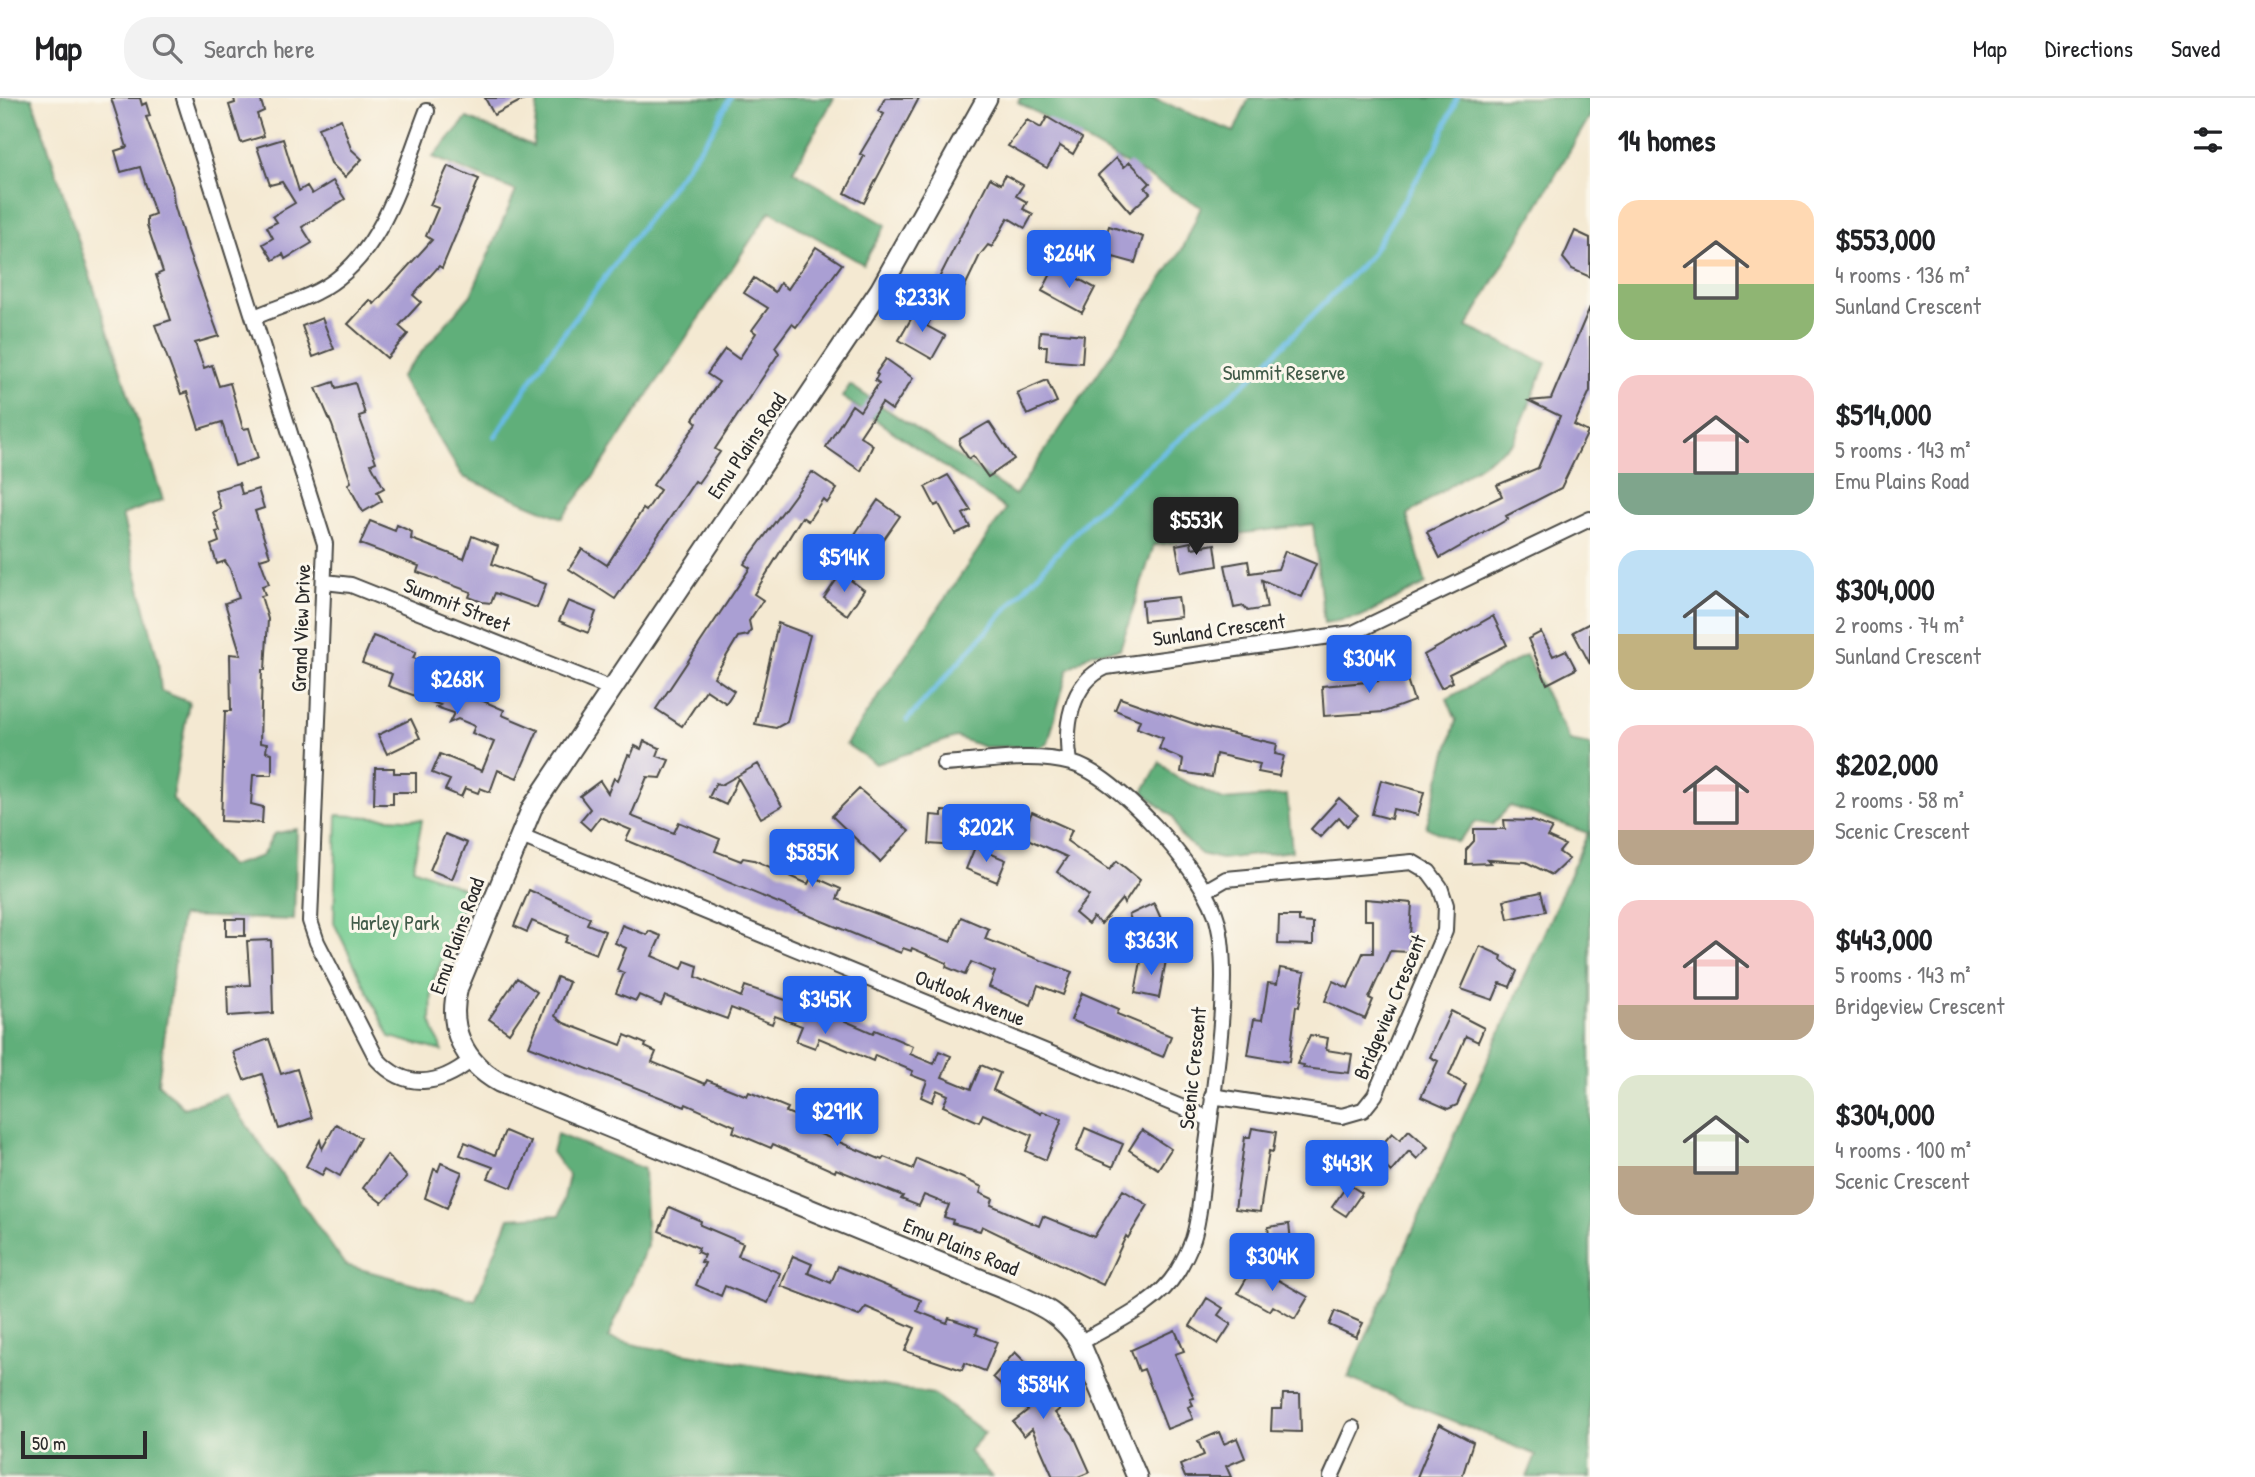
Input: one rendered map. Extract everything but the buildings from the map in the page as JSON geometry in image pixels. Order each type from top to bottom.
[{"type":"street","name":"Grand View Drive","points":[[184,98],[322,531],[324,582],[311,928],[377,1059],[388,1070],[426,1082],[446,1078],[470,1061]]},
{"type":"street","name":"Emu Plains Road","points":[[987,98],[880,290],[532,808],[456,996],[456,1031],[470,1061],[499,1082],[1034,1302],[1063,1319],[1080,1342],[1137,1477]]},
{"type":"street","points":[[255,317],[316,292],[346,270],[367,248],[385,217],[427,111]]},
{"type":"street","name":"Sunland Crescent","points":[[1070,762],[1066,744],[1072,708],[1084,684],[1106,667],[1353,633],[1590,519]]},
{"type":"street","name":"Summit Street","points":[[324,582],[351,585],[612,689]]},
{"type":"street","name":"Scenic Crescent","points":[[944,764],[1015,760],[1070,762],[1094,773],[1124,795],[1184,860],[1205,891],[1215,913],[1222,951],[1210,1119],[1197,1223],[1177,1272],[1153,1300],[1080,1342]]},
{"type":"street","name":"Outlook Avenue","points":[[519,835],[1210,1119]]},
{"type":"street","name":"Bridgeview Crescent","points":[[1205,891],[1226,879],[1412,862],[1433,876],[1446,909],[1441,942],[1375,1095],[1363,1110],[1342,1116],[1212,1096]]},
{"type":"street","points":[[1331,1477],[1353,1428]]},
{"type":"green space","points":[[0,98],[32,98],[163,500],[122,515],[158,661],[161,691],[189,702],[172,798],[230,866],[262,856],[274,834],[297,829],[294,920],[181,916],[158,1083],[184,1108],[225,1094],[345,1265],[475,1300],[509,1218],[560,1215],[569,1176],[552,1152],[557,1134],[644,1169],[647,1246],[608,1338],[640,1346],[933,1394],[985,1433],[969,1451],[992,1477],[0,1477]]},
{"type":"green space","points":[[538,98],[834,98],[793,171],[886,225],[863,264],[770,211],[597,472],[562,518],[463,477],[400,377],[471,295],[516,191],[433,157],[467,118],[533,146]]},
{"type":"green space","name":"Summit Reserve","points":[[1020,98],[1152,98],[1234,132],[1249,98],[1590,98],[1590,116],[1467,327],[1546,363],[1514,442],[1407,515],[1426,584],[1360,617],[1324,623],[1313,524],[1154,545],[1120,649],[1092,653],[1068,669],[1048,743],[1041,747],[984,747],[956,737],[876,764],[846,744],[1006,509],[842,397],[850,385],[1015,495],[1183,248],[1201,207],[1018,102]]},
{"type":"green space","points":[[1526,655],[1570,741],[1590,745],[1590,1477],[1527,1477],[1536,1455],[1348,1378],[1588,833],[1510,806],[1492,825],[1476,822],[1457,842],[1426,827],[1456,720],[1447,699]]},
{"type":"green space","points":[[1160,762],[1174,776],[1223,800],[1287,795],[1292,851],[1221,859],[1201,854],[1180,835],[1173,817],[1143,792]]},
{"type":"green space","name":"Harley Park","points":[[337,815],[422,820],[413,868],[470,891],[432,985],[431,1021],[442,1051],[390,1037],[334,923]]},
{"type":"waterway","points":[[495,437],[542,363],[713,130],[730,98]]},
{"type":"waterway","points":[[907,720],[1091,515],[1253,376],[1370,256],[1437,146],[1457,98]]}]
